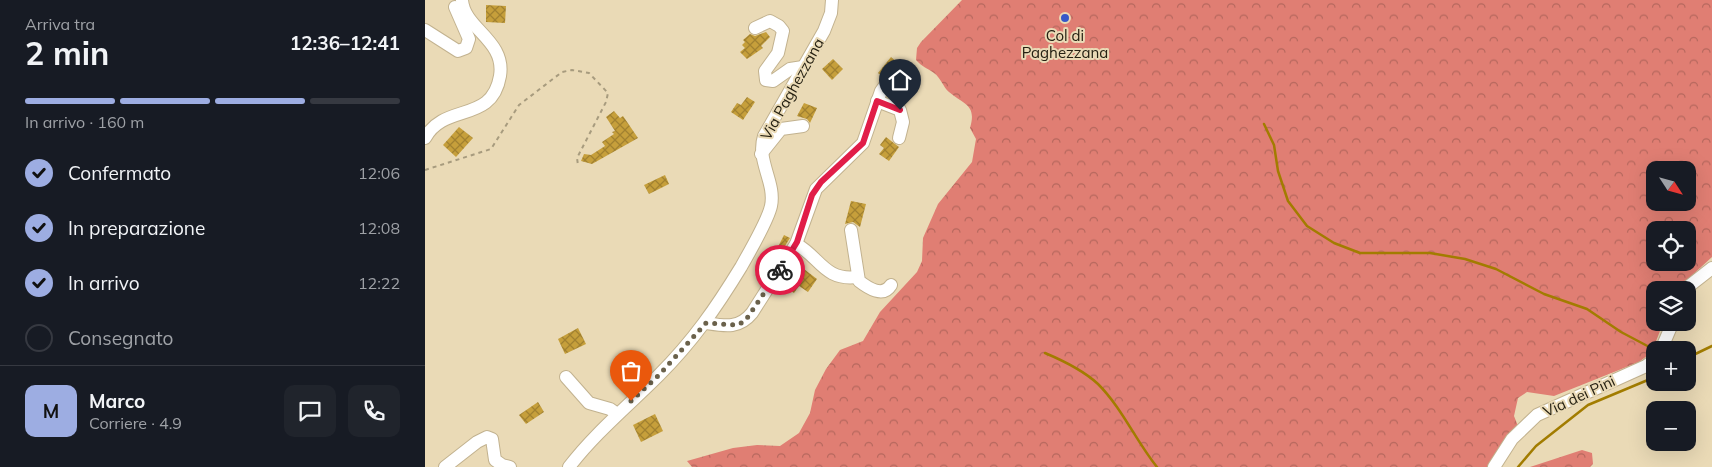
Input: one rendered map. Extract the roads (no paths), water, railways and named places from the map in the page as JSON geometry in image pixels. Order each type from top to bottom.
[{"type":"street","points":[[425,30],[458,51],[466,48],[469,39],[455,8],[455,0]]},
{"type":"street","points":[[425,138],[438,123],[450,116],[472,110],[491,100],[500,75],[496,51],[468,16],[462,0]]},
{"type":"street","name":"Via Paghezzana","points":[[569,467],[617,414],[659,375],[706,323],[751,250],[771,206],[771,197],[760,148],[764,136],[824,31],[831,13],[832,0]]},
{"type":"street","points":[[755,28],[770,21],[779,26],[783,31],[778,54],[765,71],[766,80],[773,81],[790,70],[803,67]]},
{"type":"street","points":[[706,323],[737,325],[745,321],[796,244],[812,195],[821,182],[863,143],[877,101],[891,77]]},
{"type":"street","points":[[877,101],[900,110],[903,126],[899,138]]},
{"type":"street","points":[[761,154],[781,129],[803,126]]},
{"type":"street","points":[[851,230],[857,277],[873,290],[884,291],[891,285]]},
{"type":"street","points":[[796,244],[804,248],[823,269],[847,278],[857,277]]},
{"type":"street","points":[[1695,281],[1712,268]]},
{"type":"street","name":"Via dei Pini","points":[[1494,467],[1512,439],[1537,415],[1646,366]]},
{"type":"street","points":[[566,377],[589,403],[610,409],[617,414]]},
{"type":"street","points":[[445,467],[477,442],[487,437],[493,439],[495,460],[502,465],[510,467]]},
{"type":"waterway","points":[[1264,124],[1274,145],[1278,171],[1288,201],[1307,226],[1334,243],[1360,253],[1430,253],[1465,259],[1496,269],[1544,294],[1587,309],[1621,332],[1646,345]]},
{"type":"waterway","points":[[1696,354],[1712,346]]},
{"type":"waterway","points":[[1045,353],[1086,374],[1107,393],[1157,467]]},
{"type":"waterway","points":[[1518,467],[1536,446],[1588,405],[1646,381]]},
{"type":"place","name":"Col di Paghezzana","points":[[1065,18]]}]
